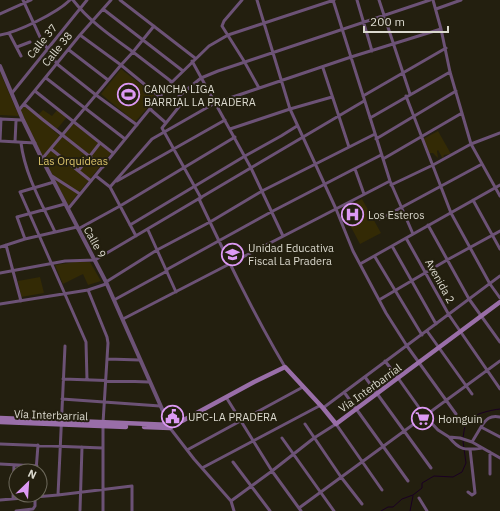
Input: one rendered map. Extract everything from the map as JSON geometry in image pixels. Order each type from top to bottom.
[{"type":"main road","name":"Vía Interbarrial","points":[[0,422],[170,426],[285,367],[322,406],[336,424],[419,363],[459,331],[500,302]]},
{"type":"main road","name":"Vía Interbarrial","points":[[0,418],[30,422]]},
{"type":"street","points":[[0,14],[24,1],[31,0]]},
{"type":"street","points":[[0,35],[9,33],[59,10],[71,0],[92,21],[172,82]]},
{"type":"street","name":"Calle 37","points":[[12,93],[87,0]]},
{"type":"street","name":"Calle 38","points":[[19,110],[80,35],[111,0]]},
{"type":"street","points":[[120,0],[195,58]]},
{"type":"street","points":[[242,0],[223,23],[223,28],[259,88]]},
{"type":"street","points":[[257,0],[290,109],[336,209],[353,251],[379,300],[407,346],[445,401],[456,414]]},
{"type":"street","points":[[68,209],[172,82],[209,46],[228,35],[333,0],[390,183],[413,234]]},
{"type":"street","points":[[357,0],[372,51]]},
{"type":"street","points":[[379,0],[410,94]]},
{"type":"street","points":[[285,367],[230,264],[195,186],[162,128],[182,102],[179,96],[201,78],[244,61],[431,0],[436,9],[446,48],[450,72],[471,144],[500,196]]},
{"type":"street","points":[[436,9],[462,0]]},
{"type":"street","points":[[24,1],[40,37],[57,64],[96,95],[137,124]]},
{"type":"street","points":[[103,9],[182,71]]},
{"type":"street","points":[[42,159],[63,136],[73,122],[154,26]]},
{"type":"street","points":[[116,182],[152,139],[215,103],[323,68],[351,57],[441,29]]},
{"type":"street","points":[[9,33],[22,56]]},
{"type":"street","points":[[80,35],[121,65],[160,97]]},
{"type":"street","points":[[17,47],[30,42]]},
{"type":"street","points":[[363,96],[446,48]]},
{"type":"street","points":[[69,50],[108,80]]},
{"type":"street","points":[[192,61],[245,156],[283,236]]},
{"type":"street","name":"Calle 9","points":[[0,66],[23,120],[42,159],[106,283],[170,426]]},
{"type":"street","points":[[323,68],[349,147]]},
{"type":"street","points":[[370,118],[450,72]]},
{"type":"street","points":[[46,78],[125,139]]},
{"type":"street","points":[[35,91],[114,153]]},
{"type":"street","points":[[376,138],[456,91]]},
{"type":"street","points":[[406,96],[451,213],[469,248],[500,298]]},
{"type":"street","points":[[230,129],[332,97]]},
{"type":"street","points":[[0,273],[65,261],[95,260],[364,101]]},
{"type":"street","points":[[24,104],[102,167]]},
{"type":"street","points":[[150,109],[166,123]]},
{"type":"street","points":[[383,159],[462,113]]},
{"type":"street","points":[[23,120],[16,121],[0,119],[0,142],[35,143]]},
{"type":"street","points":[[110,187],[116,182],[225,120]]},
{"type":"street","points":[[14,142],[16,121]]},
{"type":"street","points":[[130,225],[297,126]]},
{"type":"street","points":[[122,319],[364,194],[433,165],[471,144],[500,133]]},
{"type":"street","points":[[0,304],[88,290],[106,283],[157,250],[210,222],[262,191],[375,134]]},
{"type":"street","points":[[0,247],[25,239],[77,228],[120,206],[235,138]]},
{"type":"street","points":[[21,143],[34,189],[55,232]]},
{"type":"street","points":[[79,170],[100,143]]},
{"type":"street","points":[[51,149],[91,181]]},
{"type":"street","points":[[114,300],[271,212],[382,155]]},
{"type":"street","points":[[380,219],[482,164]]},
{"type":"street","points":[[355,169],[364,194]]},
{"type":"street","points":[[50,174],[80,194]]},
{"type":"street","points":[[96,176],[110,187],[136,236]]},
{"type":"street","points":[[54,182],[20,192],[66,293],[86,342],[88,380]]},
{"type":"street","points":[[360,264],[500,185]]},
{"type":"street","points":[[473,200],[500,249]]},
{"type":"street","points":[[25,239],[17,217],[65,204]]},
{"type":"street","points":[[428,225],[469,299],[500,342]]},
{"type":"street","points":[[148,230],[176,292]]},
{"type":"street","points":[[379,300],[500,231]]},
{"type":"street","name":"Avenida 2","points":[[406,238],[449,315],[500,389]]},
{"type":"street","points":[[6,246],[21,301]]},
{"type":"street","points":[[392,246],[436,324]]},
{"type":"street","points":[[375,256],[422,335]]},
{"type":"street","points":[[202,468],[322,406],[344,392],[500,276]]},
{"type":"street","points":[[88,290],[107,338],[108,359],[105,379],[103,425],[103,511]]},
{"type":"street","points":[[427,331],[472,394]]},
{"type":"street","points":[[58,495],[65,346]]},
{"type":"street","points":[[108,359],[140,360]]},
{"type":"street","points":[[385,361],[425,416],[438,430],[449,437],[457,446],[461,448],[483,448]]},
{"type":"street","points":[[226,397],[272,472],[300,510],[320,492],[500,361]]},
{"type":"street","points":[[365,377],[431,468]]},
{"type":"street","points":[[63,379],[105,379],[149,382]]},
{"type":"street","points":[[187,450],[303,387]]},
{"type":"street","points":[[344,392],[408,481]]},
{"type":"street","points":[[62,399],[160,406]]},
{"type":"street","points":[[472,442],[489,417],[500,417]]},
{"type":"street","points":[[305,424],[341,477],[362,504]]},
{"type":"street","points":[[231,501],[272,472],[314,438],[336,424],[382,490]]},
{"type":"street","points":[[170,426],[187,450],[231,501],[234,511]]},
{"type":"street","points":[[481,427],[500,437]]},
{"type":"street","points":[[449,437],[467,440],[500,457]]},
{"type":"street","points":[[282,438],[334,511]]},
{"type":"street","points":[[0,444],[103,448]]},
{"type":"street","points":[[37,463],[38,445]]},
{"type":"street","points":[[80,510],[82,447]]},
{"type":"street","points":[[468,449],[475,491],[473,495],[468,492]]},
{"type":"street","points":[[490,452],[490,474]]},
{"type":"street","points":[[233,462],[270,511]]},
{"type":"street","points":[[48,495],[132,486],[132,511]]},
{"type":"street","points":[[419,498],[428,511]]},
{"type":"street","points":[[16,511],[33,509],[36,506],[36,503]]},
{"type":"green space","name":"CANCHA LIGA BARRIAL LA PRADERA","points":[[121,69],[157,97],[135,122],[101,94]]},
{"type":"green space","points":[[0,72],[19,116],[0,115]]},
{"type":"green space","points":[[24,105],[61,137],[43,158],[19,111]]},
{"type":"green space","points":[[58,109],[67,117],[57,129],[61,136],[38,115],[43,110],[52,116]]},
{"type":"green space","name":"Las Orquideas","points":[[73,123],[111,153],[68,206],[44,158]]},
{"type":"green space","points":[[438,131],[451,154],[444,155],[443,159],[438,150],[438,158],[433,153],[430,153],[429,155],[423,139]]},
{"type":"green space","points":[[362,199],[381,233],[360,244],[342,210]]},
{"type":"green space","points":[[75,262],[90,262],[101,281],[88,285],[83,274],[63,284],[55,265]]},
{"type":"green space","points":[[40,277],[44,293],[21,297],[18,281]]},
{"type":"waterway","points":[[463,438],[465,425],[469,419],[482,413],[500,409]]},
{"type":"waterway","points":[[381,511],[388,507],[393,507],[402,499],[413,495],[422,488],[422,483],[434,476],[453,477],[462,472],[466,463],[463,441]]},
{"type":"waterway","points":[[410,511],[413,496]]},
{"type":"place","name":"CANCHA LIGA BARRIAL LA PRADERA","points":[[129,95]]},
{"type":"place","name":"Los Esteros","points":[[352,215]]},
{"type":"place","name":"Unidad Educativa Fiscal La Pradera","points":[[233,254]]},
{"type":"place","name":"UPC-LA PRADERA","points":[[173,417]]},
{"type":"place","name":"Homguin","points":[[423,419]]}]
